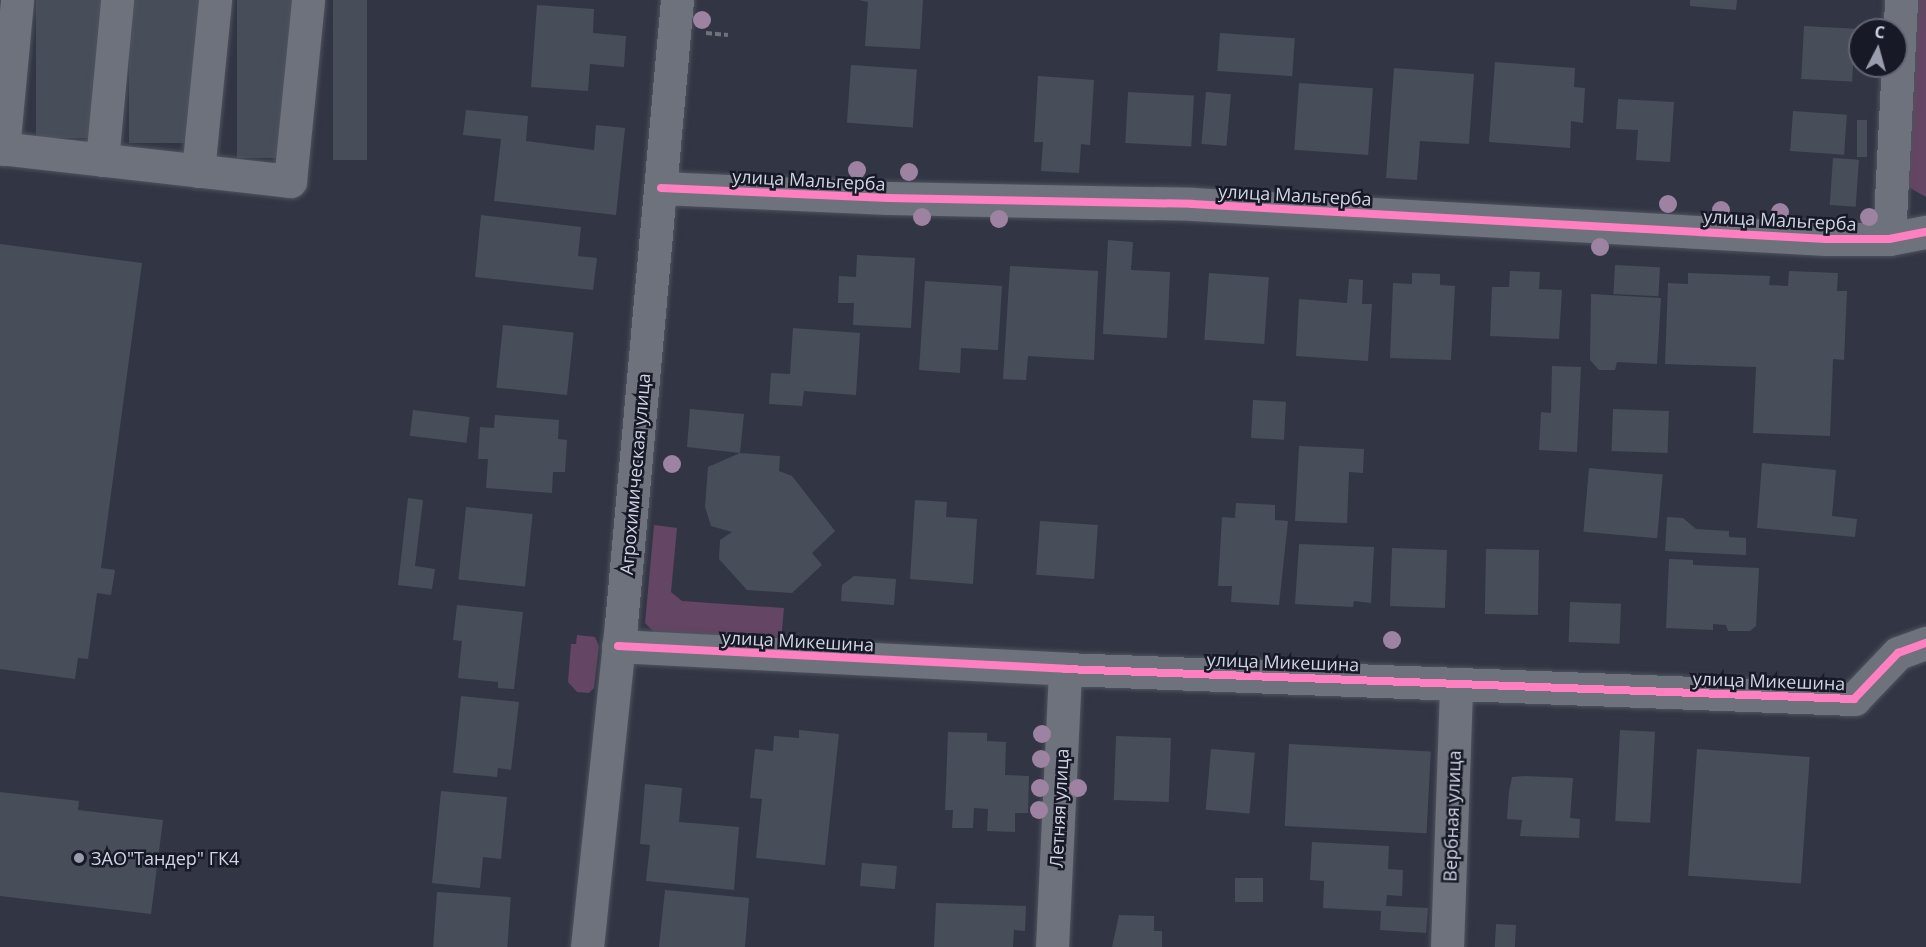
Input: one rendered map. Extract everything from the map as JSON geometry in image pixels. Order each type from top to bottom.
[{"type":"street","points":[[17,0],[1,149],[290,181],[308,0]]},
{"type":"street","points":[[102,160],[117,0]]},
{"type":"street","points":[[198,171],[215,0]]},
{"type":"street","name":"Агрохимическая улица","points":[[587,947],[618,646],[677,0]]},
{"type":"street","points":[[1889,239],[1901,0]]},
{"type":"street","name":"улица Мальгерба","points":[[661,188],[888,198],[1192,204],[1889,239],[1926,232]]},
{"type":"street","name":"улица Микешина","points":[[618,646],[1065,669],[1854,699],[1898,653],[1926,643]]},
{"type":"street","name":"Летняя улица","points":[[1052,947],[1065,669]]},
{"type":"street","name":"Вербная улица","points":[[1447,947],[1456,684]]},
{"type":"path","points":[[694,32],[728,35]]},
{"type":"shaded area","points":[[1918,0],[1926,0],[1926,197],[1903,184]]},
{"type":"shaded area","points":[[654,525],[677,528],[671,592],[682,601],[784,608],[781,640],[655,633],[645,623]]},
{"type":"shaded area","points":[[577,635],[595,637],[599,646],[594,688],[589,693],[577,692],[568,682],[571,644],[576,644]]},
{"type":"building","points":[[36,0],[103,0],[103,138],[36,138]]},
{"type":"building","points":[[129,0],[206,0],[206,143],[129,143]]},
{"type":"building","points":[[237,0],[300,0],[300,158],[237,158]]},
{"type":"building","points":[[333,0],[367,0],[367,160],[333,160]]},
{"type":"building","points":[[859,0],[923,0],[920,49],[865,46],[868,2]]},
{"type":"building","points":[[1690,0],[1737,0],[1736,10],[1690,6]]},
{"type":"building","points":[[537,5],[594,9],[593,33],[626,36],[624,67],[590,64],[588,91],[531,87]]},
{"type":"building","points":[[1804,26],[1848,28],[1848,78],[1852,78],[1852,82],[1801,79]]},
{"type":"building","points":[[1220,33],[1295,38],[1292,76],[1217,71]]},
{"type":"building","points":[[1495,62],[1575,68],[1574,87],[1585,88],[1583,123],[1571,121],[1570,148],[1489,142]]},
{"type":"building","points":[[851,65],[917,70],[913,127],[847,123]]},
{"type":"building","points":[[1394,68],[1474,74],[1469,144],[1420,141],[1417,180],[1386,178]]},
{"type":"building","points":[[1038,76],[1094,80],[1090,145],[1081,144],[1079,173],[1041,171],[1043,142],[1034,142]]},
{"type":"building","points":[[1299,83],[1373,88],[1368,155],[1294,150]]},
{"type":"building","points":[[1128,92],[1194,95],[1191,146],[1125,143]]},
{"type":"building","points":[[1206,92],[1231,94],[1226,146],[1201,144]]},
{"type":"building","points":[[1618,99],[1674,102],[1670,162],[1636,160],[1638,130],[1616,129]]},
{"type":"building","points":[[466,110],[528,116],[526,141],[594,150],[596,125],[625,128],[616,215],[494,201],[501,139],[463,135]]},
{"type":"building","points":[[1793,111],[1847,115],[1844,155],[1790,151]]},
{"type":"building","points":[[1857,120],[1867,120],[1867,157],[1857,157]]},
{"type":"building","points":[[1833,158],[1859,160],[1856,207],[1830,205]]},
{"type":"building","points":[[481,215],[581,227],[578,256],[597,258],[593,290],[475,277]]},
{"type":"building","points":[[1108,240],[1133,242],[1131,270],[1170,272],[1167,338],[1103,334]]},
{"type":"building","points":[[0,244],[142,263],[101,568],[115,570],[111,595],[97,593],[88,659],[78,658],[75,679],[0,669]]},
{"type":"building","points":[[857,255],[915,258],[911,328],[853,325],[854,303],[838,303],[839,276],[856,277]]},
{"type":"building","points":[[1615,265],[1660,267],[1658,296],[1613,294]]},
{"type":"building","points":[[1010,266],[1098,271],[1094,360],[1028,356],[1026,380],[1003,379]]},
{"type":"building","points":[[1510,271],[1540,272],[1539,289],[1562,290],[1559,339],[1490,336],[1492,287],[1509,287]]},
{"type":"building","points":[[1789,271],[1838,273],[1837,291],[1847,291],[1844,360],[1833,359],[1830,436],[1753,433],[1756,367],[1665,364],[1668,283],[1688,284],[1688,273],[1770,276],[1769,285],[1788,286]]},
{"type":"building","points":[[1209,273],[1269,277],[1264,344],[1204,340]]},
{"type":"building","points":[[1412,273],[1440,274],[1440,285],[1455,286],[1451,360],[1390,358],[1393,283],[1412,284]]},
{"type":"building","points":[[1349,279],[1363,280],[1362,304],[1372,304],[1368,361],[1296,356],[1299,299],[1347,303]]},
{"type":"building","points":[[925,281],[1002,286],[998,350],[961,348],[960,373],[919,370]]},
{"type":"building","points":[[1591,294],[1661,298],[1657,364],[1617,362],[1615,370],[1599,370],[1590,360]]},
{"type":"building","points":[[503,325],[574,332],[567,395],[496,388]]},
{"type":"building","points":[[793,328],[860,333],[856,395],[804,391],[802,406],[769,404],[771,373],[790,374]]},
{"type":"building","points":[[1552,366],[1581,367],[1577,452],[1539,450],[1541,412],[1551,413]]},
{"type":"building","points":[[1253,400],[1286,402],[1284,440],[1251,438]]},
{"type":"building","points":[[690,409],[744,414],[740,453],[687,447]]},
{"type":"building","points":[[1613,409],[1669,411],[1668,453],[1612,451]]},
{"type":"building","points":[[413,410],[470,417],[466,443],[410,436]]},
{"type":"building","points":[[495,415],[559,420],[558,439],[567,440],[565,472],[553,472],[552,493],[486,488],[488,459],[478,459],[480,427],[494,428]]},
{"type":"building","points":[[1299,446],[1364,449],[1363,473],[1349,472],[1347,523],[1295,521]]},
{"type":"building","points":[[740,453],[780,456],[779,471],[792,476],[835,531],[812,553],[822,565],[792,593],[747,590],[719,559],[720,540],[732,532],[711,526],[705,507],[708,467]]},
{"type":"building","points":[[1762,463],[1836,470],[1832,516],[1857,519],[1855,537],[1757,528]]},
{"type":"building","points":[[1589,468],[1663,474],[1657,538],[1583,532]]},
{"type":"building","points":[[408,498],[423,500],[415,566],[435,569],[432,589],[398,585]]},
{"type":"building","points":[[915,500],[947,502],[946,517],[977,519],[973,584],[910,579]]},
{"type":"building","points":[[1236,503],[1275,505],[1275,520],[1288,521],[1279,605],[1231,602],[1232,586],[1218,586],[1222,517],[1235,518]]},
{"type":"building","points":[[466,507],[533,514],[525,587],[458,580]]},
{"type":"building","points":[[1667,517],[1683,518],[1696,529],[1729,531],[1729,537],[1746,538],[1746,555],[1665,551]]},
{"type":"building","points":[[1040,521],[1098,525],[1094,579],[1036,575]]},
{"type":"building","points":[[1299,544],[1374,547],[1371,603],[1354,601],[1353,607],[1295,604]]},
{"type":"building","points":[[1392,548],[1447,550],[1445,608],[1390,606]]},
{"type":"building","points":[[1486,549],[1539,550],[1538,615],[1485,614]]},
{"type":"building","points":[[1669,559],[1693,560],[1693,565],[1759,568],[1756,626],[1750,631],[1728,631],[1726,625],[1713,624],[1713,630],[1666,628]]},
{"type":"building","points":[[854,576],[896,579],[894,605],[841,601],[842,585]]},
{"type":"building","points":[[1570,602],[1621,604],[1620,644],[1569,642]]},
{"type":"building","points":[[457,605],[523,612],[514,689],[498,688],[498,682],[458,678],[462,641],[453,640]]},
{"type":"building","points":[[461,696],[519,702],[511,770],[498,768],[497,777],[453,773]]},
{"type":"building","points":[[799,730],[839,734],[825,865],[756,858],[762,799],[750,798],[755,749],[773,751],[774,736],[799,738]]},
{"type":"building","points":[[1620,730],[1655,732],[1650,823],[1615,821]]},
{"type":"building","points":[[948,732],[987,733],[987,741],[1006,742],[1005,775],[1029,776],[1028,813],[1015,813],[1015,832],[987,831],[988,809],[974,808],[973,828],[952,828],[953,810],[945,810]]},
{"type":"building","points":[[1116,736],[1171,738],[1169,802],[1114,800]]},
{"type":"building","points":[[1289,744],[1431,751],[1427,833],[1285,826]]},
{"type":"building","points":[[1211,749],[1255,753],[1250,814],[1206,810]]},
{"type":"building","points":[[1697,749],[1810,757],[1801,884],[1688,876]]},
{"type":"building","points":[[1512,777],[1573,778],[1570,818],[1580,819],[1579,838],[1520,836],[1522,820],[1507,819],[1509,792]]},
{"type":"building","points":[[645,784],[682,788],[679,822],[739,827],[734,890],[646,881],[650,845],[640,844]]},
{"type":"building","points":[[441,791],[507,797],[501,859],[483,857],[480,888],[432,883]]},
{"type":"building","name":"ЗАО\"Тандер\" ГК4","points":[[0,792],[79,801],[78,810],[163,820],[151,914],[0,896]]},
{"type":"building","points":[[1312,842],[1389,846],[1388,869],[1403,870],[1402,896],[1387,895],[1386,906],[1428,908],[1426,933],[1380,930],[1381,911],[1323,908],[1324,881],[1310,880]]},
{"type":"building","points":[[862,863],[897,866],[895,889],[860,886]]},
{"type":"building","points":[[1235,878],[1263,878],[1263,902],[1235,902]]},
{"type":"building","points":[[665,890],[749,898],[745,947],[659,947]]},
{"type":"building","points":[[437,892],[511,897],[507,947],[433,947]]},
{"type":"building","points":[[936,903],[1026,906],[1025,931],[1014,930],[1013,947],[934,947]]},
{"type":"building","points":[[1119,915],[1154,916],[1154,931],[1162,931],[1162,947],[1112,947]]},
{"type":"building","points":[[1496,924],[1516,925],[1515,947],[1495,947]]},
{"type":"cycle path","points":[[661,188],[888,198],[1192,204],[1826,239],[1889,239],[1926,232]]},
{"type":"cycle path","points":[[618,646],[1065,669],[1854,699],[1898,653],[1926,643]]},
{"type":"place","name":"ЗАО\"Тандер\" ГК4","points":[[79,858]]}]
